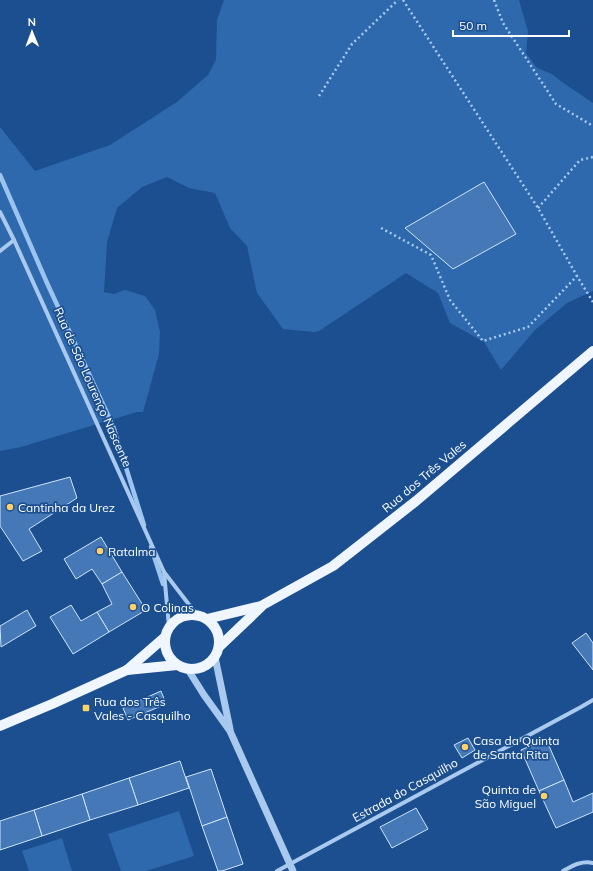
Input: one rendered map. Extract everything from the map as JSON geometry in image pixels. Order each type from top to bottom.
[{"type":"main road","name":"Rua dos Três Vales","points":[[215,657],[219,647],[261,606],[333,566],[416,502],[593,351]]},
{"type":"main road","name":"Rua dos Três Vales","points":[[127,670],[167,632],[177,620],[186,615],[202,617],[261,606]]},
{"type":"main road","points":[[202,617],[214,626],[219,636],[219,647]]},
{"type":"main road","points":[[167,632],[165,647],[170,657],[177,664]]},
{"type":"main road","points":[[187,668],[198,668],[207,664],[215,657]]},
{"type":"main road","name":"Rua dos Três Vales","points":[[0,726],[127,670],[177,664],[187,668]]},
{"type":"street","name":"Rua de São Lourenço Nascente","points":[[0,212],[164,572],[202,617]]},
{"type":"street","points":[[0,252],[14,240]]},
{"type":"street","name":"Rua de São Lourenço Nascente","points":[[164,572],[167,632]]},
{"type":"street","points":[[215,657],[230,731]]},
{"type":"street","points":[[187,668],[204,696],[230,731],[292,868]]},
{"type":"street","name":"Estrada do Casquilho","points":[[277,871],[292,868],[593,700]]},
{"type":"street","points":[[563,871],[574,865],[593,862]]},
{"type":"path","points":[[319,96],[352,44],[398,0]]},
{"type":"path","points":[[403,0],[538,208],[593,302]]},
{"type":"path","points":[[494,0],[502,23],[556,104],[593,126]]},
{"type":"path","points":[[538,208],[580,160],[593,157]]},
{"type":"path","points":[[381,228],[432,255],[450,300],[483,341],[528,327],[577,276]]},
{"type":"shaded area","points":[[224,0],[519,0],[528,31],[526,53],[537,68],[552,74],[593,103],[593,291],[567,303],[535,330],[501,370],[484,342],[450,323],[438,293],[406,273],[319,331],[314,332],[283,329],[257,293],[247,246],[230,228],[215,193],[189,188],[167,177],[142,187],[117,208],[107,242],[104,292],[114,294],[125,290],[145,296],[155,310],[160,332],[159,354],[143,412],[137,412],[21,447],[0,451],[0,127],[35,171],[110,145],[177,102],[208,75],[216,60],[217,20]]},
{"type":"shaded area","points":[[179,811],[194,856],[146,871],[121,871],[108,834]]},
{"type":"shaded area","points":[[62,838],[72,871],[29,871],[22,851]]},
{"type":"building","points":[[484,182],[516,234],[453,269],[405,228]]},
{"type":"building","points":[[70,477],[77,498],[29,529],[42,551],[23,561],[0,526],[0,496]]},
{"type":"building","points":[[101,537],[122,572],[102,584],[92,569],[76,579],[64,559]]},
{"type":"building","points":[[122,572],[146,610],[109,632],[97,612],[112,604],[102,584]]},
{"type":"building","points":[[71,605],[81,621],[97,612],[109,632],[73,654],[50,617]]},
{"type":"building","points":[[27,610],[36,626],[1,647],[0,626]]},
{"type":"building","points":[[586,633],[593,643],[593,670],[572,643]]},
{"type":"building","points":[[161,691],[166,704],[128,720],[123,708]]},
{"type":"building","name":"Casa da Quinta de Santa Rita","points":[[468,738],[475,750],[462,758],[454,745]]},
{"type":"building","points":[[546,739],[564,780],[539,791],[521,750]]},
{"type":"building","points":[[180,761],[189,788],[138,805],[129,778]]},
{"type":"building","points":[[211,769],[227,817],[202,826],[186,777]]},
{"type":"building","points":[[129,778],[138,805],[90,820],[82,794]]},
{"type":"building","points":[[564,780],[573,802],[593,793],[593,812],[556,828],[539,791]]},
{"type":"building","points":[[82,794],[90,820],[42,836],[34,810]]},
{"type":"building","points":[[416,808],[428,829],[392,848],[380,827]]},
{"type":"building","points":[[34,810],[42,836],[0,850],[0,821]]},
{"type":"building","points":[[227,817],[243,864],[218,871],[202,826]]},
{"type":"waterway","points":[[0,175],[47,283],[113,426],[144,525]]},
{"type":"waterway","points":[[151,547],[163,584]]},
{"type":"place","name":"Cantinha da Urez","points":[[10,507]]},
{"type":"place","name":"Ratalma","points":[[100,551]]},
{"type":"place","name":"O Colinas","points":[[133,607]]},
{"type":"place","name":"Rua dos Três Vales - Casquilho","points":[[86,708]]},
{"type":"place","name":"Casa da Quinta de Santa Rita","points":[[465,747]]},
{"type":"place","name":"Quinta de São Miguel","points":[[544,796]]}]
